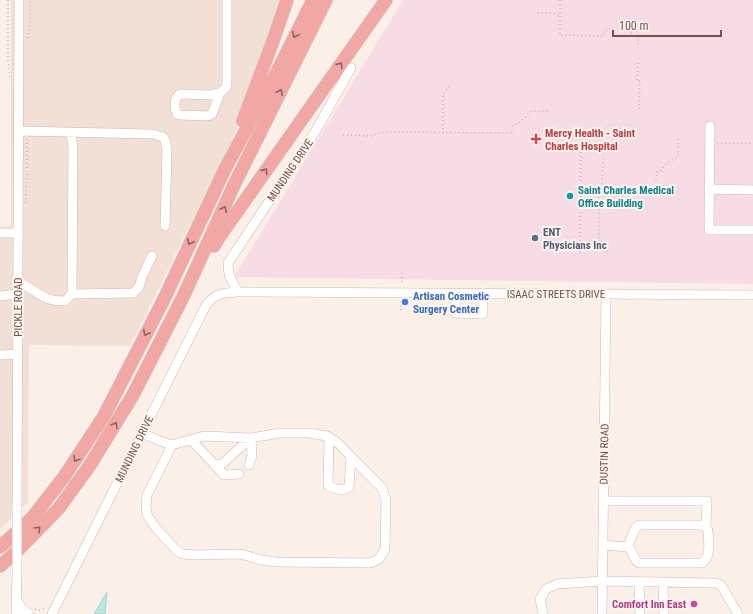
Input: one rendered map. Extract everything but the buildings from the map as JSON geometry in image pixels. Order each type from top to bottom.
[{"type":"highway","points":[[225,169],[287,0]]},
{"type":"highway","points":[[0,547],[32,518],[64,477],[104,416],[164,299],[225,169],[277,72],[313,0]]},
{"type":"highway","points":[[0,566],[17,551],[59,508],[90,465],[133,395],[326,0]]},
{"type":"highway","points":[[182,297],[202,268],[220,236],[386,0]]},
{"type":"street","name":"PICKLE ROAD","points":[[16,614],[19,0]]},
{"type":"street","points":[[220,93],[212,114],[208,116],[180,115],[175,111],[176,98],[180,94],[210,95],[220,93],[225,90],[228,82],[227,0]]},
{"type":"street","name":"MUNDING DRIVE","points":[[238,292],[229,275],[228,263],[315,132],[352,68]]},
{"type":"street","points":[[710,126],[709,230],[753,230]]},
{"type":"street","points":[[18,132],[160,135],[164,138],[167,149],[165,226]]},
{"type":"street","points":[[68,132],[71,134],[73,146],[72,294]]},
{"type":"street","points":[[709,189],[753,190]]},
{"type":"street","points":[[0,233],[18,233]]},
{"type":"street","points":[[18,282],[27,286],[43,298],[57,302],[65,301],[72,294],[133,293],[138,289],[152,256]]},
{"type":"street","name":"ISAAC STREETS DRIVE","points":[[216,295],[221,293],[238,292],[753,295]]},
{"type":"street","points":[[456,293],[455,313],[483,314],[483,294]]},
{"type":"street","points":[[0,296],[18,294]]},
{"type":"street","name":"DUSTIN ROAD","points":[[602,614],[606,294]]},
{"type":"street","name":"MUNDING DRIVE","points":[[51,610],[207,303],[216,295]]},
{"type":"street","points":[[0,355],[18,354]]},
{"type":"street","points":[[142,433],[172,445],[204,436],[251,438],[279,432],[309,433],[329,437],[339,444],[382,488],[386,500],[385,550],[379,559],[370,563],[276,562],[261,560],[242,554],[182,554],[175,549],[156,528],[147,515],[146,507],[147,495],[172,445]]},
{"type":"street","points":[[329,437],[328,485],[335,489],[344,490],[349,487],[351,457]]},
{"type":"street","points":[[214,464],[219,465],[223,463],[251,438]]},
{"type":"street","points":[[249,465],[252,456],[251,438]]},
{"type":"street","points":[[192,440],[224,475],[239,474]]},
{"type":"street","points":[[602,545],[627,547],[632,552],[635,560],[639,563],[702,562],[706,559],[708,553],[708,530],[706,527],[707,501],[603,501]]},
{"type":"street","points":[[627,547],[635,529],[639,525],[701,525],[706,527]]},
{"type":"street","points":[[543,614],[540,599],[546,590],[557,584],[602,581],[715,583],[721,586],[738,614]]},
{"type":"street","points":[[639,582],[640,614]]},
{"type":"street","points":[[663,582],[664,614]]},
{"type":"street","points":[[17,597],[22,609],[30,611]]},
{"type":"path","points":[[560,0],[560,36],[603,36],[605,31],[612,27]]},
{"type":"path","points":[[538,13],[560,15]]},
{"type":"path","points":[[629,29],[634,37],[638,37],[638,46]]},
{"type":"path","points":[[638,63],[637,81],[640,81],[639,112]]},
{"type":"path","points":[[443,133],[443,94],[450,84]]},
{"type":"path","points":[[342,135],[371,136],[382,132],[512,133],[512,127],[520,122],[531,111],[550,111]]},
{"type":"path","points":[[580,253],[581,137]]},
{"type":"path","points":[[656,180],[657,172],[661,172],[669,161],[678,158],[678,138]]},
{"type":"path","points":[[714,143],[753,143]]},
{"type":"path","points":[[604,159],[602,160],[602,193],[600,196],[599,238],[609,255]]},
{"type":"path","points":[[30,611],[51,610]]},
{"type":"shaded area","points":[[11,0],[280,0],[238,128],[130,346],[29,345],[28,502],[0,529],[0,227],[11,226]]},
{"type":"shaded area","name":"Mercy Health - Saint Charles Hospital","points":[[403,0],[753,0],[753,284],[234,277]]},
{"type":"water","points":[[107,592],[105,614],[94,614]]},
{"type":"place","name":"Mercy Health - Saint Charles Hospital","points":[[536,139]]},
{"type":"place","name":"Saint Charles Medical Office Building","points":[[570,196]]},
{"type":"place","name":"ENT Physicians Inc","points":[[535,238]]},
{"type":"place","name":"Artisan Cosmetic Surgery Center","points":[[405,302]]},
{"type":"place","name":"Comfort Inn East","points":[[694,604]]}]
